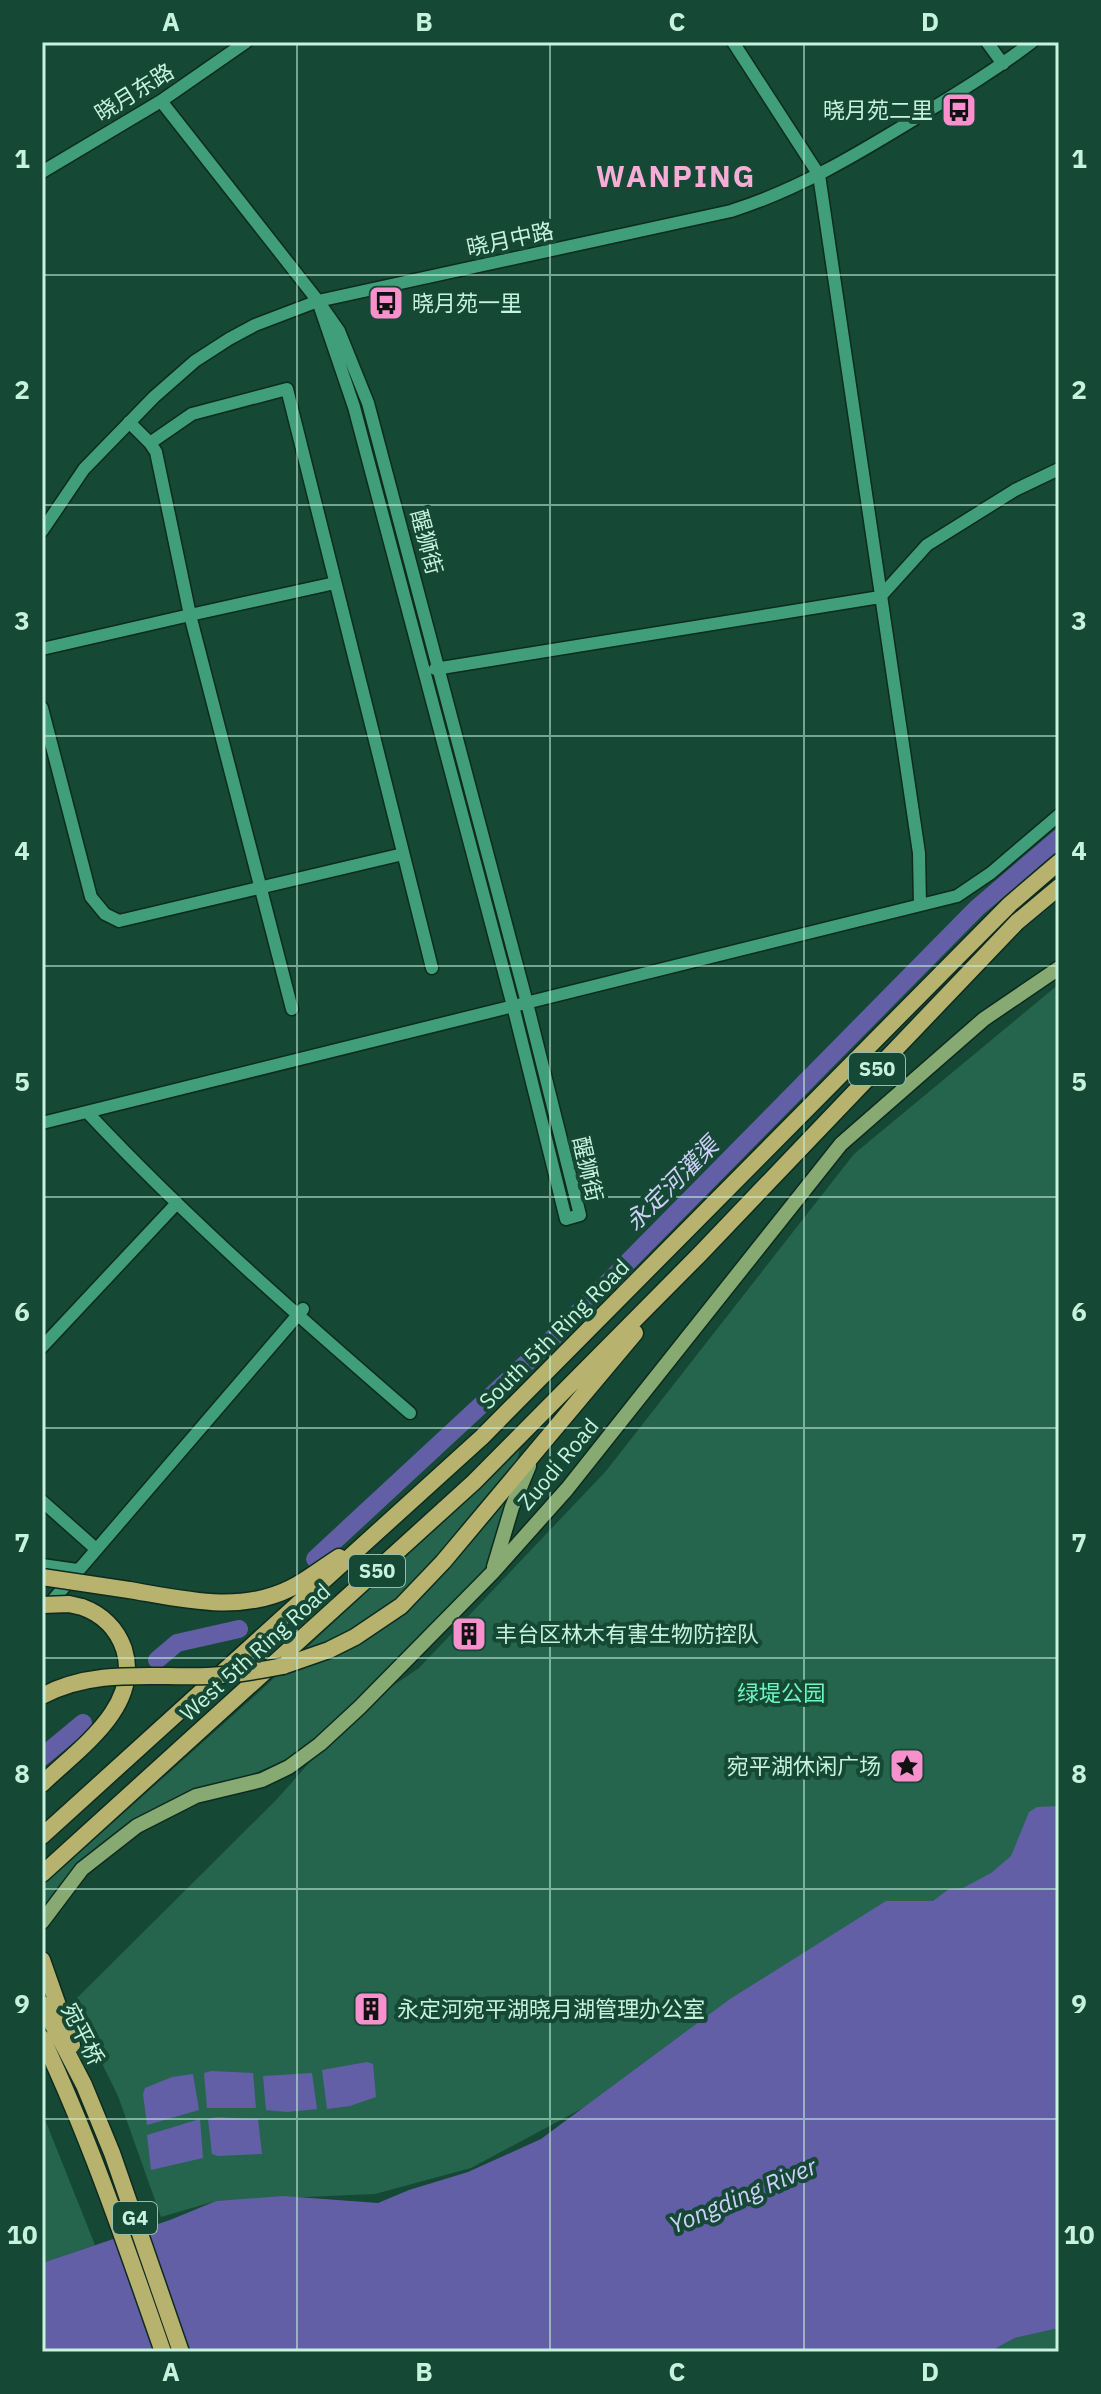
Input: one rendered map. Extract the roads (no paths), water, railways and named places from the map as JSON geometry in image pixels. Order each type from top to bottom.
[{"type":"highway","name":"South 5th Ring Road","points":[[383,1528],[482,1437],[1010,904],[1059,862]]},
{"type":"highway","name":"S50","points":[[699,1255],[1017,922],[1059,887]]},
{"type":"highway","points":[[42,1696],[62,1687],[102,1677],[235,1675],[283,1666],[355,1637],[401,1606],[443,1562],[699,1255]]},
{"type":"highway","name":"West 5th Ring Road","points":[[42,1874],[474,1482],[699,1255]]},
{"type":"highway","points":[[42,1577],[80,1577],[129,1590],[208,1603],[270,1597],[292,1588],[383,1528]]},
{"type":"highway","name":"West 5th Ring Road","points":[[42,1836],[383,1528]]},
{"type":"highway","points":[[42,1587],[80,1577]]},
{"type":"highway","points":[[42,1605],[54,1603],[82,1607],[103,1619],[122,1643],[128,1673],[125,1690],[107,1720],[42,1784]]},
{"type":"highway","points":[[42,1960],[66,2023],[84,2085]]},
{"type":"highway","name":"宛平桥","points":[[42,2004],[84,2085]]},
{"type":"highway","name":"宛平桥","points":[[42,2038],[68,2093]]},
{"type":"highway","points":[[42,2057],[68,2093]]},
{"type":"highway","name":"G4","points":[[84,2085],[112,2153],[181,2352]]},
{"type":"highway","name":"G4","points":[[68,2093],[121,2230],[163,2352]]},
{"type":"main road","name":"Zuodi Road","points":[[42,1922],[82,1869],[137,1826],[196,1796],[262,1780],[289,1767],[320,1744],[493,1572],[567,1489],[841,1144],[984,1019],[1059,968]]},
{"type":"main road","points":[[493,1572],[512,1507],[534,1455]]},
{"type":"street","name":"晓月东路","points":[[42,172],[161,101],[246,42]]},
{"type":"street","points":[[733,42],[819,175],[919,853],[920,905]]},
{"type":"street","points":[[987,42],[1003,64]]},
{"type":"street","name":"晓月中路","points":[[42,531],[84,469],[129,422],[195,361],[255,325],[318,301],[731,211],[774,197],[819,175],[1003,64],[1032,42]]},
{"type":"street","name":"醒狮街","points":[[161,101],[318,301],[339,331],[368,403],[580,1215],[566,1219],[513,1006],[354,407],[318,301]]},
{"type":"street","points":[[150,443],[192,414],[287,389],[432,968]]},
{"type":"street","points":[[129,422],[156,452],[190,615],[292,1009]]},
{"type":"street","points":[[424,671],[880,597],[927,545],[1015,490],[1059,469]]},
{"type":"street","points":[[42,649],[335,583]]},
{"type":"street","points":[[42,708],[91,897],[105,914],[119,921],[403,854]]},
{"type":"street","points":[[42,1123],[957,896],[991,873],[1059,815]]},
{"type":"street","points":[[87,1112],[177,1203],[410,1413]]},
{"type":"street","points":[[42,1347],[177,1203]]},
{"type":"street","points":[[42,1613],[80,1577],[96,1549],[300,1312]]},
{"type":"street","points":[[42,1501],[96,1549]]},
{"type":"street","points":[[42,1565],[80,1577]]},
{"type":"water","name":"Yongding River","points":[[1059,1806],[1059,2328],[1015,2338],[989,2352],[42,2352],[42,2263],[170,2220],[216,2201],[283,2196],[378,2203],[468,2172],[541,2139],[730,1999],[886,1901],[933,1901],[949,1889],[963,1888],[991,1873],[1011,1856],[1029,1812],[1037,1807]]},
{"type":"water","points":[[367,2062],[373,2064],[376,2097],[350,2106],[327,2109],[322,2070]]},
{"type":"water","points":[[204,2073],[253,2073],[256,2108],[207,2108]]},
{"type":"water","points":[[312,2073],[317,2109],[287,2112],[266,2110],[263,2076]]},
{"type":"water","points":[[193,2074],[199,2110],[147,2125],[145,2088],[172,2077]]},
{"type":"water","points":[[200,2119],[203,2158],[151,2170],[147,2135]]},
{"type":"water","points":[[208,2119],[258,2119],[262,2154],[212,2154]]},
{"type":"waterway","name":"永定河灌渠","points":[[315,1559],[548,1343],[977,908],[1059,838]]},
{"type":"waterway","name":"永定河灌渠","points":[[157,1660],[177,1643],[239,1629]]},
{"type":"waterway","name":"永定河灌渠","points":[[42,1757],[83,1723]]},
{"type":"place","name":"晓月苑二里","points":[[959,110]]},
{"type":"place","name":"晓月苑一里","points":[[386,303]]},
{"type":"place","name":"丰台区林木有害生物防控队","points":[[469,1634]]},
{"type":"place","name":"宛平湖休闲广场","points":[[907,1766]]},
{"type":"place","name":"永定河宛平湖晓月湖管理办公室","points":[[371,2009]]},
{"type":"district","name":"WANPING","points":[[676,177]]},
{"type":"park label","name":"绿堤公园","points":[[781,1693]]}]
